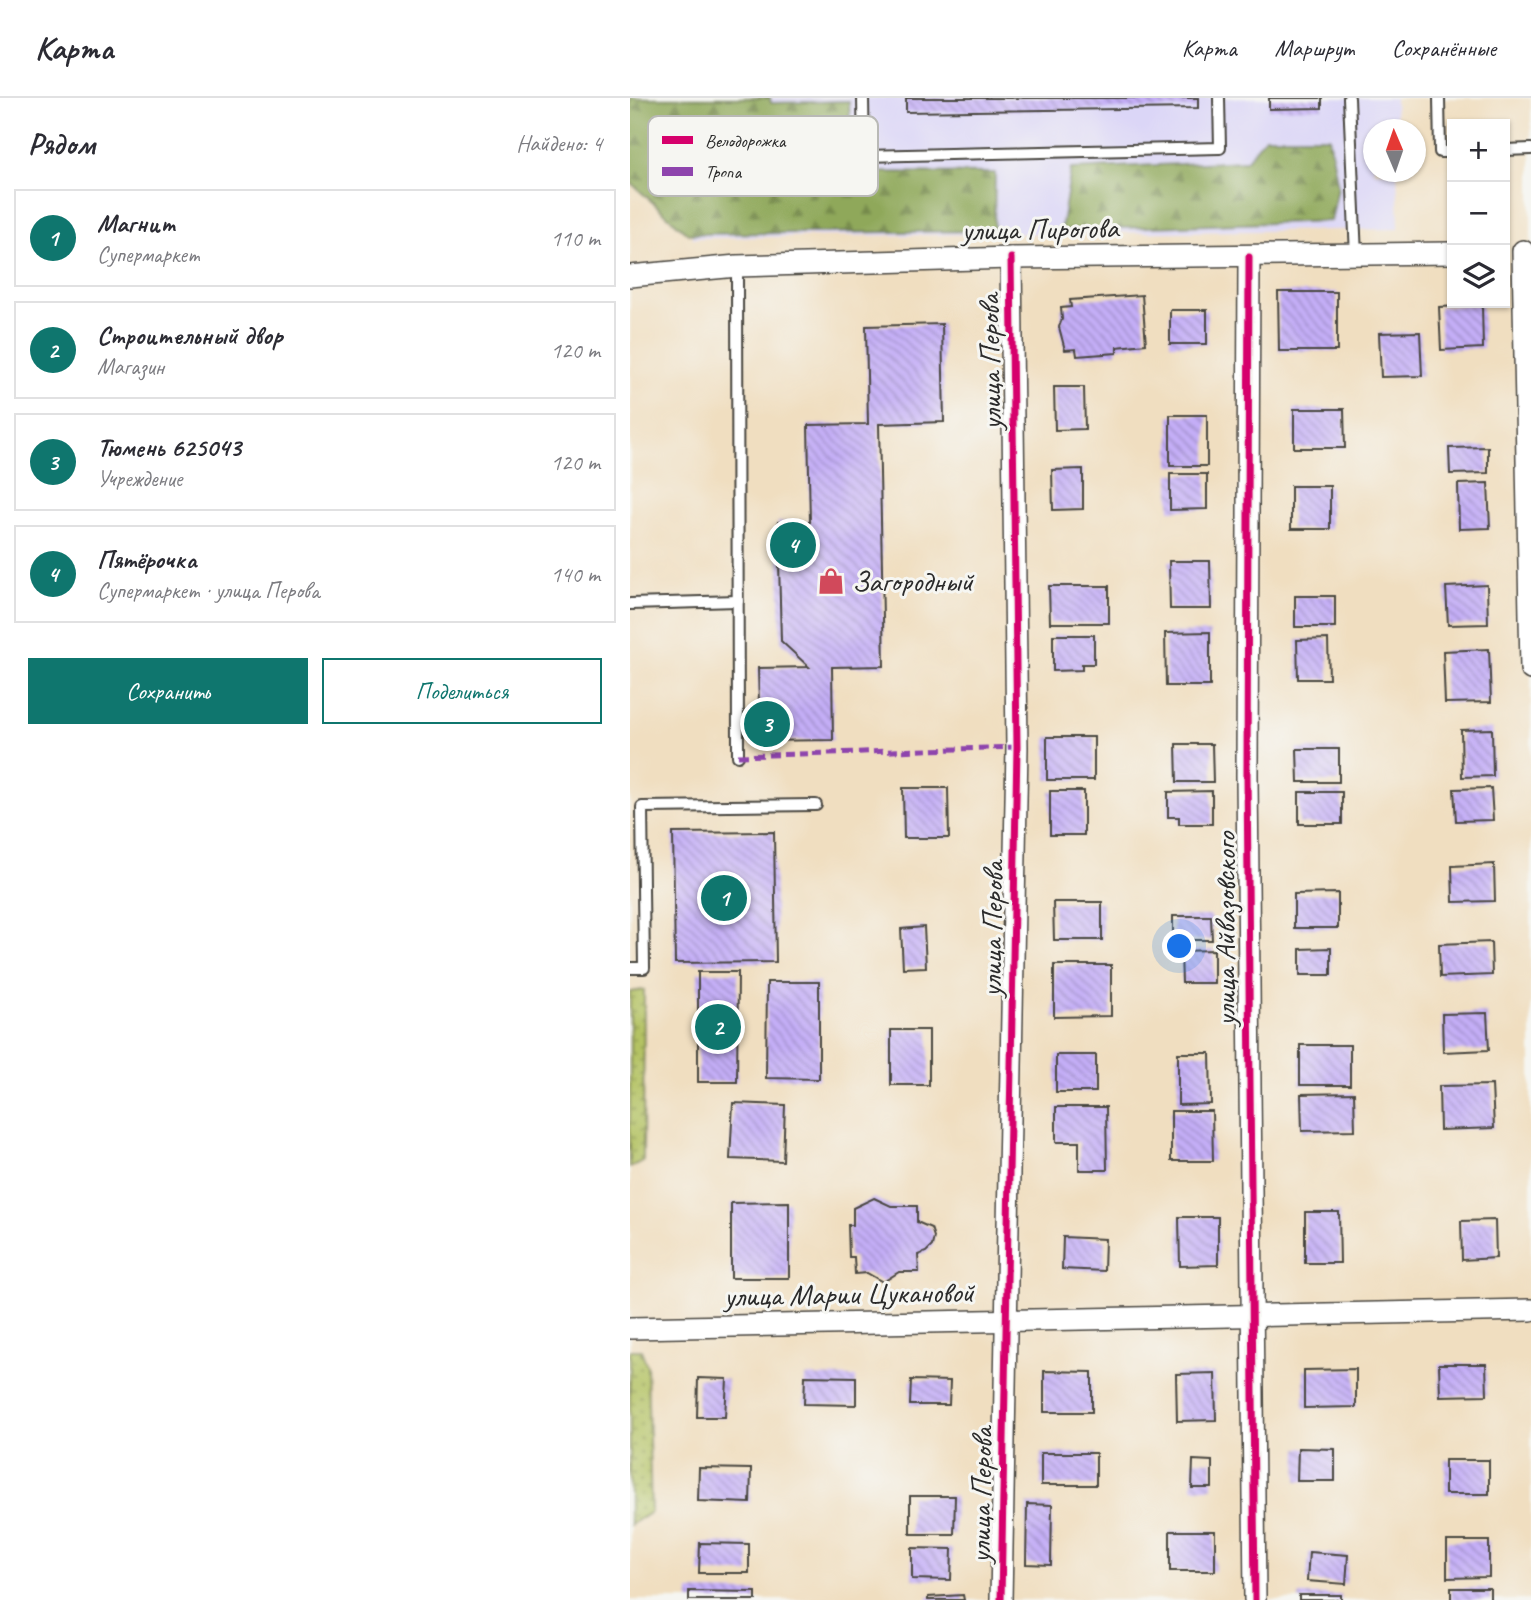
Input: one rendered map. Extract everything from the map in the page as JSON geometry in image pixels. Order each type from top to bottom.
[{"type":"street","points":[[1520,251],[1531,668]]},
{"type":"street","name":"улица Пирогова","points":[[630,276],[737,266],[1011,258],[1447,253]]},
{"type":"street","name":"улица Айвазовского","points":[[1250,257],[1247,776],[1255,1600]]},
{"type":"street","name":"улица Перова","points":[[1001,1600],[1017,747],[1011,258]]},
{"type":"street","name":"улица Марии Цукановой","points":[[630,1328],[1531,1310]]},
{"type":"lane","points":[[863,98],[863,116]]},
{"type":"lane","points":[[878,156],[1220,148],[1219,98]]},
{"type":"lane","points":[[1349,98],[1356,256]]},
{"type":"lane","points":[[1439,98],[1440,152],[1447,152]]},
{"type":"lane","points":[[1510,150],[1531,149]]},
{"type":"lane","points":[[737,266],[738,755]]},
{"type":"lane","points":[[630,604],[738,601]]},
{"type":"lane","points":[[630,968],[644,968],[642,807],[816,804]]},
{"type":"shaded area","points":[[690,98],[1395,98],[1396,119],[1363,119],[1363,182],[1397,182],[1399,229],[693,238],[692,196],[878,196],[878,116],[690,116]]},
{"type":"green space","points":[[630,98],[770,98],[771,103],[849,101],[850,116],[648,116],[648,196],[878,196],[878,172],[995,173],[994,231],[688,234],[630,182]]},
{"type":"green space","points":[[1265,137],[1329,137],[1338,187],[1331,221],[1061,230],[1071,169],[1246,161]]},
{"type":"green space","points":[[644,990],[643,1161],[630,1167],[630,992]]},
{"type":"green space","points":[[630,1350],[641,1350],[647,1366],[651,1512],[630,1525]]},
{"type":"building","points":[[906,98],[1198,98],[1198,108],[906,112]]},
{"type":"building","points":[[1269,98],[1322,98],[1322,108],[1269,109]]},
{"type":"building","points":[[1278,292],[1337,292],[1337,351],[1279,351]]},
{"type":"building","points":[[1142,295],[1146,344],[1117,347],[1117,353],[1077,356],[1076,349],[1065,350],[1059,327],[1062,319],[1061,308],[1071,307],[1070,300]]},
{"type":"building","points":[[1439,307],[1482,308],[1483,348],[1441,350]]},
{"type":"building","points":[[1170,310],[1207,310],[1207,344],[1170,344]]},
{"type":"building","points":[[942,324],[944,422],[879,424],[884,666],[832,667],[833,740],[760,741],[758,668],[809,667],[781,641],[778,522],[810,522],[808,425],[868,424],[866,326]]},
{"type":"building","points":[[1420,332],[1422,376],[1381,377],[1379,333]]},
{"type":"building","points":[[1054,387],[1084,387],[1085,429],[1055,430]]},
{"type":"building","points":[[1294,409],[1344,409],[1345,448],[1294,448]]},
{"type":"building","points":[[1170,415],[1207,415],[1207,466],[1170,466]]},
{"type":"building","points":[[1488,447],[1488,473],[1450,474],[1449,448]]},
{"type":"building","points":[[1083,469],[1083,509],[1053,510],[1052,470]]},
{"type":"building","points":[[1170,474],[1207,474],[1207,509],[1170,510]]},
{"type":"building","points":[[1488,483],[1490,528],[1459,529],[1458,484]]},
{"type":"building","points":[[1291,486],[1330,486],[1330,529],[1291,529]]},
{"type":"building","points":[[1169,561],[1210,561],[1211,609],[1170,609]]},
{"type":"building","points":[[1487,585],[1488,624],[1448,625],[1446,587]]},
{"type":"building","points":[[1049,586],[1109,586],[1109,623],[1050,623]]},
{"type":"building","points":[[1295,596],[1335,596],[1335,627],[1295,627]]},
{"type":"building","points":[[1210,632],[1210,686],[1166,686],[1165,633]]},
{"type":"building","points":[[1053,635],[1094,635],[1094,664],[1082,664],[1082,670],[1053,671]]},
{"type":"building","points":[[1328,639],[1329,679],[1298,679],[1297,640]]},
{"type":"building","points":[[1489,649],[1491,702],[1445,703],[1443,651]]},
{"type":"building","points":[[1492,729],[1493,776],[1462,777],[1461,730]]},
{"type":"building","points":[[1047,737],[1094,737],[1094,780],[1047,780]]},
{"type":"building","points":[[1176,744],[1212,744],[1213,782],[1177,782]]},
{"type":"building","points":[[1297,749],[1339,749],[1339,782],[1298,782]]},
{"type":"building","points":[[903,788],[948,788],[949,838],[904,838]]},
{"type":"building","points":[[1491,788],[1493,820],[1456,821],[1454,789]]},
{"type":"building","points":[[1050,791],[1084,791],[1084,835],[1050,835]]},
{"type":"building","points":[[1212,791],[1212,824],[1179,824],[1179,817],[1168,817],[1168,792]]},
{"type":"building","points":[[1299,792],[1342,792],[1342,824],[1299,824]]},
{"type":"building","points":[[774,832],[776,962],[675,963],[673,833]]},
{"type":"building","points":[[1494,864],[1495,901],[1453,902],[1452,866]]},
{"type":"building","points":[[1338,893],[1338,928],[1294,928],[1294,894]]},
{"type":"building","points":[[1053,902],[1102,902],[1102,940],[1054,940]]},
{"type":"building","points":[[1173,916],[1211,916],[1212,940],[1173,940]]},
{"type":"building","points":[[924,927],[926,967],[903,968],[901,929]]},
{"type":"building","points":[[1491,942],[1492,975],[1440,977],[1439,944]]},
{"type":"building","points":[[1331,948],[1331,975],[1300,975],[1300,949]]},
{"type":"building","points":[[1214,950],[1214,983],[1182,983],[1181,951]]},
{"type":"building","points":[[1054,965],[1111,965],[1111,1016],[1054,1017]]},
{"type":"building","points":[[698,972],[738,972],[737,1082],[698,1082]]},
{"type":"building","points":[[767,982],[819,982],[819,1079],[766,1078]]},
{"type":"building","points":[[1487,1013],[1489,1050],[1443,1052],[1442,1014]]},
{"type":"building","points":[[891,1030],[929,1030],[929,1085],[891,1085]]},
{"type":"building","points":[[1300,1045],[1350,1045],[1350,1085],[1300,1085]]},
{"type":"building","points":[[1178,1053],[1210,1053],[1211,1104],[1178,1105]]},
{"type":"building","points":[[1056,1055],[1096,1055],[1096,1092],[1056,1092]]},
{"type":"building","points":[[1492,1085],[1494,1128],[1440,1130],[1439,1086]]},
{"type":"building","points":[[1354,1093],[1355,1130],[1302,1131],[1301,1094]]},
{"type":"building","points":[[733,1103],[785,1105],[783,1161],[730,1159]]},
{"type":"building","points":[[1056,1107],[1106,1107],[1107,1170],[1079,1170],[1079,1142],[1056,1142]]},
{"type":"building","points":[[1171,1111],[1212,1111],[1213,1161],[1171,1161]]},
{"type":"building","points":[[874,1198],[891,1206],[917,1206],[917,1222],[931,1228],[934,1237],[932,1246],[918,1255],[919,1272],[899,1272],[883,1282],[867,1273],[855,1274],[854,1257],[849,1257],[848,1225],[853,1225],[853,1208]]},
{"type":"building","points":[[789,1202],[789,1278],[731,1278],[731,1203]]},
{"type":"building","points":[[1305,1212],[1339,1212],[1340,1263],[1305,1263]]},
{"type":"building","points":[[1179,1217],[1218,1217],[1218,1265],[1180,1266]]},
{"type":"building","points":[[1495,1220],[1496,1258],[1462,1260],[1461,1221]]},
{"type":"building","points":[[1063,1237],[1105,1239],[1104,1271],[1062,1269]]},
{"type":"building","points":[[1439,1364],[1486,1364],[1487,1395],[1440,1396]]},
{"type":"building","points":[[1356,1369],[1356,1407],[1304,1408],[1304,1370]]},
{"type":"building","points":[[1044,1371],[1092,1372],[1092,1412],[1044,1412]]},
{"type":"building","points":[[1215,1373],[1216,1420],[1177,1421],[1176,1374]]},
{"type":"building","points":[[805,1376],[856,1377],[856,1405],[804,1404]]},
{"type":"building","points":[[698,1378],[727,1379],[725,1417],[697,1417]]},
{"type":"building","points":[[911,1380],[950,1381],[949,1405],[910,1405]]},
{"type":"building","points":[[1298,1448],[1335,1449],[1335,1481],[1297,1481]]},
{"type":"building","points":[[1041,1453],[1096,1453],[1096,1485],[1041,1485]]},
{"type":"building","points":[[1193,1460],[1212,1461],[1212,1488],[1192,1488]]},
{"type":"building","points":[[1445,1460],[1489,1460],[1489,1494],[1445,1494]]},
{"type":"building","points":[[699,1468],[751,1469],[750,1503],[698,1501]]},
{"type":"building","points":[[910,1496],[955,1496],[954,1534],[910,1534]]},
{"type":"building","points":[[1027,1504],[1052,1505],[1051,1565],[1026,1564]]},
{"type":"building","points":[[1170,1531],[1215,1531],[1215,1571],[1170,1571]]},
{"type":"building","points":[[1447,1541],[1489,1541],[1489,1577],[1447,1578]]},
{"type":"building","points":[[700,1543],[749,1544],[749,1573],[699,1573]]},
{"type":"building","points":[[912,1548],[952,1549],[951,1580],[912,1579]]},
{"type":"building","points":[[1309,1552],[1348,1555],[1346,1584],[1307,1581]]},
{"type":"building","points":[[1451,1588],[1490,1588],[1490,1600],[1451,1600]]},
{"type":"building","points":[[689,1591],[756,1592],[756,1600],[689,1600]]},
{"type":"building","points":[[963,1595],[964,1600],[928,1600],[928,1597]]},
{"type":"building","points":[[1299,1595],[1341,1595],[1341,1600],[1299,1600]]},
{"type":"marked path","points":[[738,756],[1017,747]]},
{"type":"cycle path","points":[[1249,257],[1247,776],[1255,1600]]},
{"type":"cycle path","points":[[1001,1600],[1017,747],[1011,258]]},
{"type":"place","name":"Пятёрочка","points":[[793,545]]},
{"type":"place","name":"Загородный","points":[[831,581]]},
{"type":"place","name":"Тюмень 625043","points":[[767,724]]},
{"type":"place","name":"Магнит","points":[[724,898]]},
{"type":"place","name":"Строительный двор","points":[[718,1027]]}]
